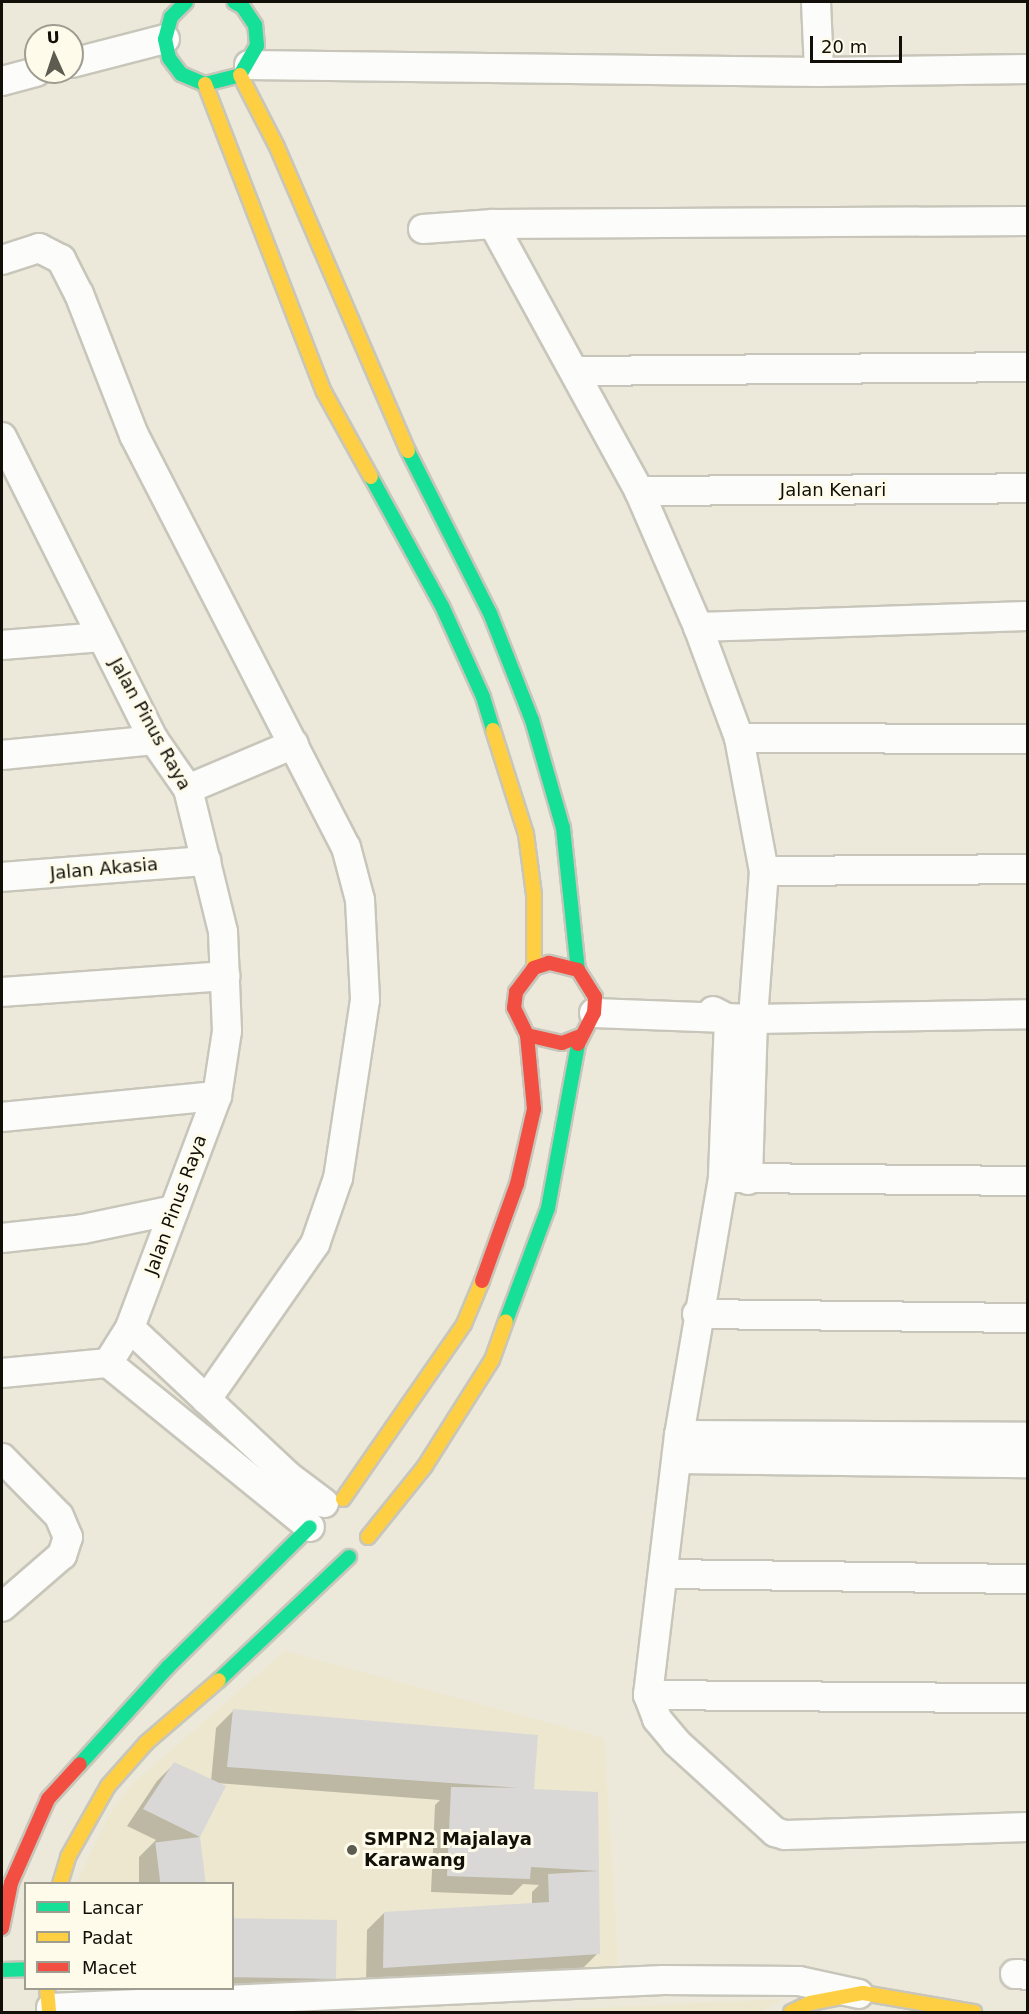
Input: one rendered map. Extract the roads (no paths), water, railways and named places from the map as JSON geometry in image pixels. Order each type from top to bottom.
[{"type":"street","points":[[168,2],[169,58],[181,74],[205,84],[217,84],[244,70],[819,72],[1028,69]]},
{"type":"street","points":[[84,59],[168,28],[186,2]]},
{"type":"street","points":[[2,1928],[11,1883],[48,1799],[168,1667],[323,1519],[464,1324],[494,1251],[517,1184],[534,1109],[527,1035],[514,1008],[516,992],[534,968],[534,895],[526,834],[500,689],[490,613],[394,423],[244,70],[256,46],[255,25],[243,7],[234,2]]},
{"type":"street","points":[[816,2],[819,72]]},
{"type":"street","points":[[2,77],[24,74]]},
{"type":"street","points":[[205,84],[324,392],[442,606],[500,689],[557,800],[578,970]]},
{"type":"street","points":[[423,229],[493,224],[1028,221]]},
{"type":"street","points":[[493,224],[639,491],[698,627],[739,738],[764,871],[741,1019],[735,1179],[698,1314],[678,1447],[648,1695],[657,1719],[676,1742],[775,1832],[785,1835],[1028,1827]]},
{"type":"street","points":[[2,260],[39,248],[61,259],[83,303],[134,435],[346,847],[360,900],[365,1000],[354,1093],[338,1178],[315,1244],[206,1400]]},
{"type":"street","points":[[575,371],[1028,367]]},
{"type":"street","name":"Jalan Pinus Raya","points":[[2,438],[154,740],[188,789],[223,932],[227,1031],[217,1096],[130,1328],[108,1363]]},
{"type":"street","name":"Jalan Kenari","points":[[639,491],[1028,488]]},
{"type":"street","points":[[698,627],[1028,616]]},
{"type":"street","points":[[2,645],[102,637]]},
{"type":"street","points":[[739,738],[1028,739]]},
{"type":"street","points":[[2,756],[154,740]]},
{"type":"street","points":[[188,789],[294,744]]},
{"type":"street","name":"Jalan Akasia","points":[[2,878],[206,861]]},
{"type":"street","points":[[764,871],[1028,869]]},
{"type":"street","points":[[61,1882],[68,1857],[108,1786],[146,1743],[219,1680],[364,1545],[425,1466],[492,1360],[548,1208],[590,1015],[589,982],[578,970],[556,963],[534,968]]},
{"type":"street","points":[[2,992],[225,976]]},
{"type":"street","points":[[527,1035],[545,1042],[562,1043],[590,1015],[690,1001],[741,1019],[1028,1014]]},
{"type":"street","points":[[2,1117],[217,1096]]},
{"type":"street","points":[[735,1179],[1028,1182]]},
{"type":"street","points":[[2,1238],[83,1229],[174,1210]]},
{"type":"street","points":[[698,1314],[1028,1318]]},
{"type":"street","points":[[130,1328],[288,1476],[323,1519]]},
{"type":"street","points":[[2,1373],[108,1363],[323,1519],[364,1513],[368,1537]]},
{"type":"street","points":[[678,1447],[1028,1437]]},
{"type":"street","points":[[678,1447],[1028,1463]]},
{"type":"street","points":[[2,1458],[59,1516],[68,1537],[62,1555],[2,1607]]},
{"type":"street","points":[[330,1557],[349,1557]]},
{"type":"street","points":[[664,1574],[1028,1579]]},
{"type":"street","points":[[648,1695],[1028,1698]]},
{"type":"street","points":[[2,1970],[24,1969]]},
{"type":"street","points":[[49,2003],[663,1980],[799,1981],[833,1986],[847,1994],[863,1994],[974,2013]]},
{"type":"street","points":[[791,2013],[810,2003],[863,1994]]},
{"type":"place","name":"SMPN2 Majalaya Karawang","points":[[352,1850]]}]
